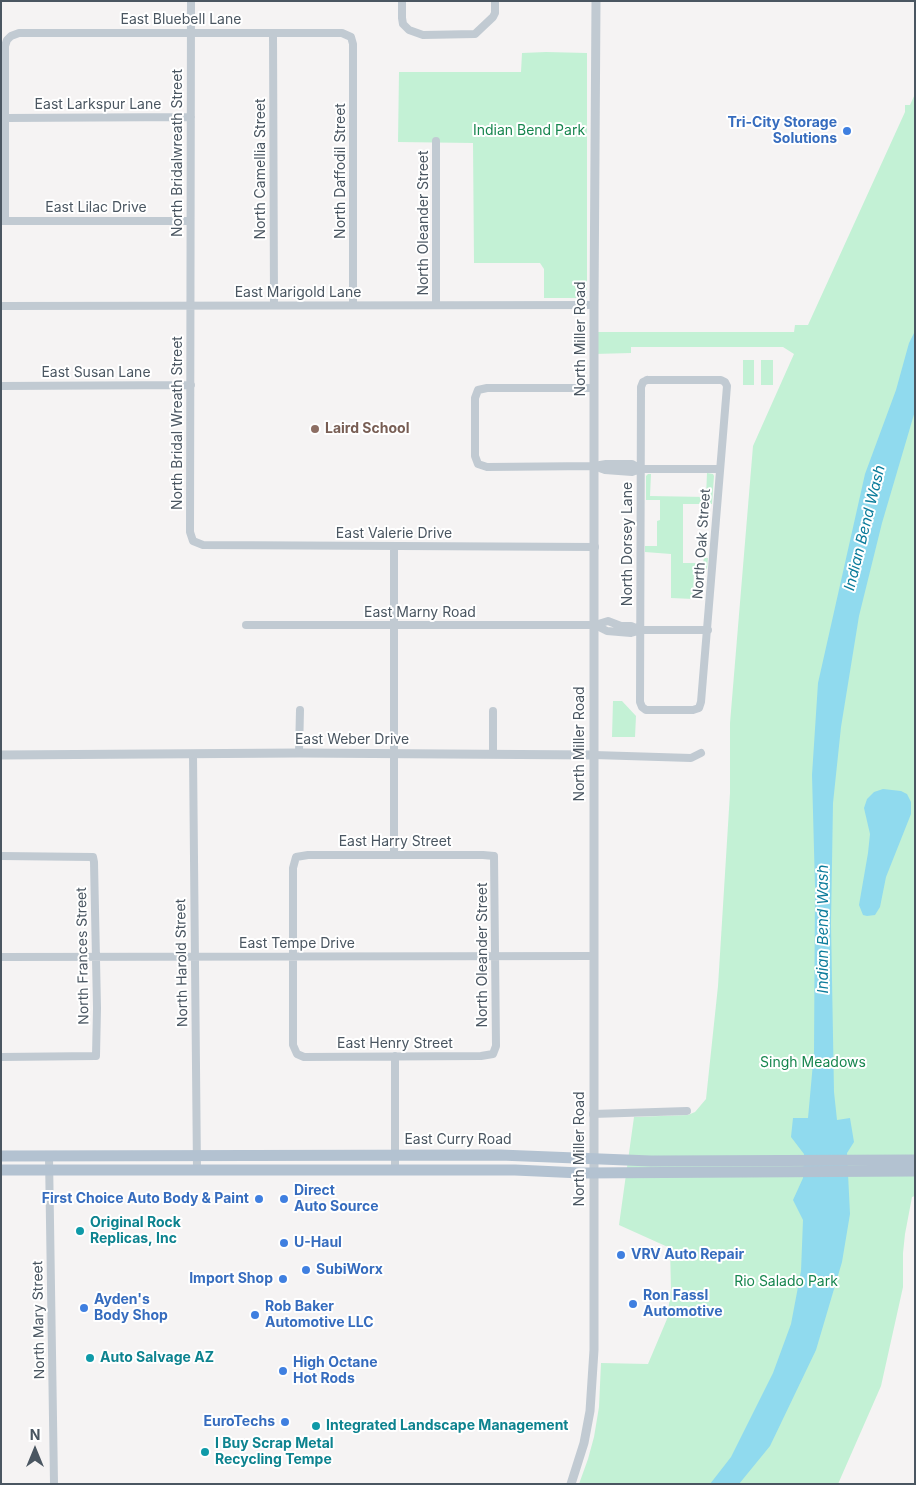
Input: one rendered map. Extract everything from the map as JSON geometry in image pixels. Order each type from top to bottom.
[{"type":"main road","name":"East Curry Road","points":[[1,1156],[524,1155],[796,1166]]},
{"type":"main road","name":"East Curry Road","points":[[854,1166],[915,1160]]},
{"type":"main road","name":"East Curry Road","points":[[1,1170],[515,1170],[594,1172],[854,1166],[915,1171]]},
{"type":"street","name":"North Bridalwreath Street","points":[[190,305],[191,1]]},
{"type":"street","points":[[402,1],[403,24],[409,30],[423,35],[471,35],[479,31],[495,13],[495,1]]},
{"type":"street","name":"North Miller Road","points":[[571,1484],[584,1443],[592,1389],[596,1]]},
{"type":"street","name":"East Bluebell Lane","points":[[6,118],[5,46],[6,40],[19,33],[342,33],[351,37]]},
{"type":"street","name":"North Camellia Street","points":[[272,33],[274,305]]},
{"type":"street","name":"North Daffodil Street","points":[[351,37],[354,74],[354,305]]},
{"type":"street","name":"East Larkspur Lane","points":[[6,118],[191,117]]},
{"type":"street","points":[[3,221],[6,118]]},
{"type":"street","name":"North Oleander Street","points":[[436,141],[436,305]]},
{"type":"street","name":"East Lilac Drive","points":[[3,221],[190,221]]},
{"type":"street","name":"North Bridal Wreath Street","points":[[190,305],[190,532],[193,541]]},
{"type":"street","name":"East Marigold Lane","points":[[1,306],[594,305]]},
{"type":"street","name":"North Dorsey Lane","points":[[642,707],[640,702],[641,387],[643,382],[647,380],[721,380],[725,382]]},
{"type":"street","name":"North Oak Street","points":[[642,707],[646,710],[693,710],[699,708],[701,702],[727,392],[725,382]]},
{"type":"street","name":"East Susan Lane","points":[[1,386],[191,385]]},
{"type":"street","points":[[594,388],[487,388],[478,390],[475,398],[475,456],[478,464],[487,467],[594,466],[606,464],[628,468],[632,464],[640,469],[720,469]]},
{"type":"street","name":"East Valerie Drive","points":[[193,541],[203,545],[595,547]]},
{"type":"street","points":[[394,546],[394,855]]},
{"type":"street","name":"East Marny Road","points":[[246,625],[595,625],[608,622],[621,629],[631,626],[641,630],[708,630]]},
{"type":"street","points":[[299,753],[300,710]]},
{"type":"street","points":[[493,711],[493,754]]},
{"type":"street","name":"East Weber Drive","points":[[1,754],[493,754],[691,758],[701,752]]},
{"type":"street","name":"North Harold Street","points":[[193,755],[197,1170]]},
{"type":"street","name":"East Harry Street","points":[[293,956],[293,868],[296,857],[308,855],[494,856]]},
{"type":"street","name":"North Frances Street","points":[[1,856],[93,856],[96,957],[96,1056],[1,1057]]},
{"type":"street","name":"North Oleander Street","points":[[493,1054],[496,1046],[494,856]]},
{"type":"street","name":"East Henry Street","points":[[293,956],[293,1045],[297,1054],[304,1057],[481,1056],[493,1054]]},
{"type":"street","name":"East Tempe Drive","points":[[1,957],[593,956]]},
{"type":"street","points":[[395,1056],[395,1170]]},
{"type":"street","points":[[593,1114],[687,1111]]},
{"type":"street","name":"North Mary Street","points":[[49,1156],[54,1484]]},
{"type":"green space","name":"Indian Bend Park","points":[[522,53],[587,53],[587,298],[544,298],[544,269],[540,263],[474,263],[473,143],[398,142],[399,72],[521,72]]},
{"type":"green space","name":"Singh Meadows","points":[[915,94],[915,1196],[912,1197],[905,1234],[903,1287],[881,1386],[838,1484],[579,1484],[594,1437],[599,1407],[601,1363],[648,1364],[667,1319],[671,1289],[670,1248],[619,1225],[634,1117],[688,1115],[695,1112],[706,1099],[718,986],[730,793],[730,723],[753,446],[794,354],[783,347],[631,347],[631,353],[594,354],[594,332],[794,332],[795,325],[808,325],[905,112],[905,105],[910,105]]},
{"type":"green space","points":[[743,360],[754,360],[754,385],[743,385]]},
{"type":"green space","points":[[761,360],[773,360],[773,385],[761,385]]},
{"type":"green space","points":[[707,473],[714,476],[712,504],[683,504],[683,563],[703,563],[704,558],[708,558],[707,569],[694,569],[693,599],[671,598],[671,554],[645,552],[645,546],[657,546],[657,521],[660,520],[660,500],[646,500],[646,476],[651,474],[650,496],[706,497]]},
{"type":"green space","points":[[613,701],[622,701],[636,716],[635,737],[612,737]]},
{"type":"water","name":"Indian Bend Wash","points":[[915,331],[915,411],[882,523],[859,616],[841,727],[833,803],[831,924],[834,1092],[837,1120],[850,1118],[854,1142],[847,1153],[850,1214],[842,1262],[816,1350],[770,1446],[739,1484],[710,1484],[731,1457],[773,1373],[791,1324],[801,1271],[803,1220],[793,1200],[803,1178],[804,1154],[791,1137],[793,1118],[808,1118],[814,1052],[815,887],[812,775],[818,683],[865,474],[896,390],[909,343]]},
{"type":"water","points":[[883,789],[901,791],[907,794],[911,802],[911,814],[886,877],[880,907],[875,915],[867,916],[863,915],[859,905],[870,834],[864,808],[867,799],[874,792]]},
{"type":"place","name":"Tri-City Storage Solutions","points":[[847,131]]},
{"type":"place","name":"Laird School","points":[[315,429]]},
{"type":"place","name":"First Choice Auto Body & Paint","points":[[259,1199]]},
{"type":"place","name":"Direct Auto Source","points":[[284,1199]]},
{"type":"place","name":"Original Rock Replicas, Inc","points":[[80,1231]]},
{"type":"place","name":"U-Haul","points":[[284,1243]]},
{"type":"place","name":"VRV Auto Repair","points":[[621,1255]]},
{"type":"place","name":"SubiWorx","points":[[306,1270]]},
{"type":"place","name":"Import Shop","points":[[283,1279]]},
{"type":"place","name":"Ron Fassl Automotive","points":[[633,1304]]},
{"type":"place","name":"Ayden's Body Shop","points":[[84,1308]]},
{"type":"place","name":"Rob Baker Automotive LLC","points":[[255,1315]]},
{"type":"place","name":"Auto Salvage AZ","points":[[90,1358]]},
{"type":"place","name":"High Octane Hot Rods","points":[[283,1371]]},
{"type":"place","name":"EuroTechs","points":[[285,1422]]},
{"type":"place","name":"Integrated Landscape Management","points":[[316,1426]]},
{"type":"place","name":"I Buy Scrap Metal Recycling Tempe","points":[[205,1452]]},
{"type":"park label","name":"Rio Salado Park","points":[[786,1282]]}]
